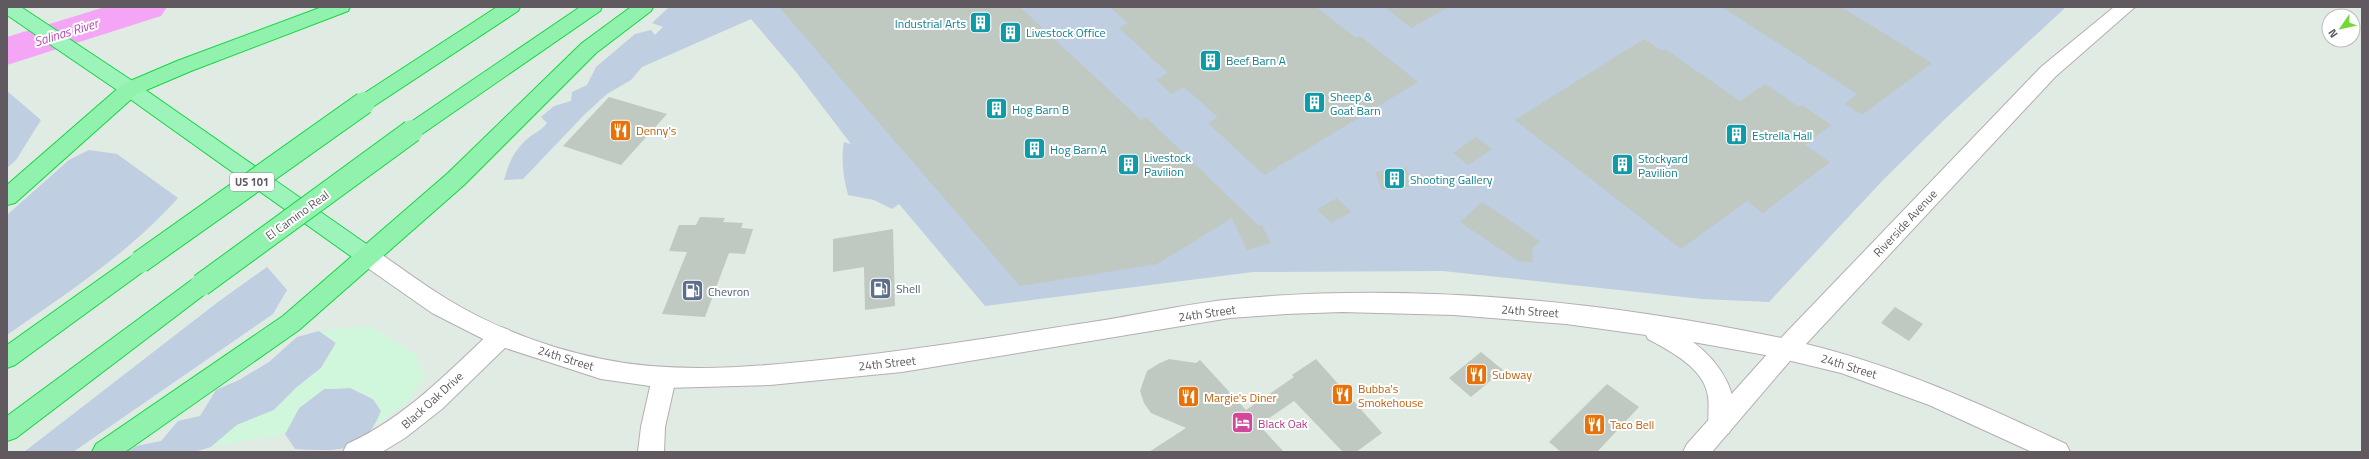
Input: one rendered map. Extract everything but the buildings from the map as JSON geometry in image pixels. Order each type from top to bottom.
[{"type":"highway","points":[[8,7],[130,89],[367,256]]},
{"type":"highway","points":[[7,197],[130,89],[184,66],[341,7]]},
{"type":"highway","name":"US 101","points":[[7,358],[364,103],[511,7]]},
{"type":"highway","name":"El Camino Real","points":[[7,430],[201,285],[412,131],[593,7]]},
{"type":"highway","points":[[105,452],[291,323],[456,179],[589,48],[644,7]]},
{"type":"main road","name":"Riverside Avenue","points":[[1696,452],[1787,348],[2048,72],[2126,7]]},
{"type":"main road","name":"24th Street","points":[[367,256],[440,306],[501,337],[559,357],[601,369],[664,378],[770,374],[902,362],[1215,311],[1280,304],[1415,303],[1565,314],[1643,324],[1787,348],[1866,370],[1946,401],[2057,452]]},
{"type":"main road","points":[[1643,324],[1680,344],[1704,366],[1720,392],[1720,425]]},
{"type":"main road","name":"Black Oak Drive","points":[[356,452],[378,444],[415,418],[501,337]]},
{"type":"main road","points":[[651,452],[653,427],[664,378]]},
{"type":"shaded area","points":[[669,7],[2066,7],[1947,117],[1884,179],[1769,302],[1702,299],[1443,271],[1253,272],[985,306],[899,204],[892,209],[874,200],[848,195],[844,175],[843,156],[844,142],[851,144],[796,72],[751,19],[642,67],[631,80],[607,94],[585,114],[523,179],[504,180],[510,163],[518,148],[547,123],[541,117],[554,106],[571,101],[572,92],[587,85],[596,67],[635,34],[651,30],[655,35],[663,27],[652,23]]},
{"type":"shaded area","points":[[7,91],[41,120],[16,160],[7,168]]},
{"type":"shaded area","points":[[89,150],[117,154],[178,198],[159,218],[97,271],[7,335],[7,215],[69,160]]},
{"type":"shaded area","points":[[267,267],[287,290],[273,314],[73,452],[24,452],[218,302]]},
{"type":"shaded area","points":[[319,331],[336,343],[321,368],[297,387],[274,410],[237,425],[211,447],[194,452],[127,452],[136,446],[161,441],[178,421],[200,416],[216,390],[239,380],[269,362],[297,337]]},
{"type":"shaded area","points":[[350,388],[373,399],[381,411],[374,425],[366,436],[357,443],[347,447],[324,450],[295,449],[285,434],[299,408],[324,389]]},
{"type":"sand","points":[[370,326],[416,355],[425,376],[410,399],[375,427],[381,411],[373,399],[351,388],[324,389],[299,408],[285,434],[211,447],[237,425],[274,410],[297,387],[321,368],[336,343],[319,331]]},
{"type":"waterway","name":"Salinas River","points":[[7,51],[148,7]]},
{"type":"place","name":"Industrial Arts","points":[[981,23]]},
{"type":"place","name":"Livestock Office","points":[[1011,32]]},
{"type":"place","name":"Beef Barn A","points":[[1211,60]]},
{"type":"place","name":"Sheep & Goat Barn","points":[[1314,103]]},
{"type":"place","name":"Hog Barn B","points":[[996,109]]},
{"type":"place","name":"Denny's","points":[[621,130]]},
{"type":"place","name":"Estrella Hall","points":[[1737,135]]},
{"type":"place","name":"Hog Barn A","points":[[1035,149]]},
{"type":"place","name":"Livestock Pavilion","points":[[1128,164]]},
{"type":"place","name":"Stockyard Pavilion","points":[[1623,165]]},
{"type":"place","name":"Shooting Gallery","points":[[1394,179]]},
{"type":"place","name":"Shell","points":[[880,288]]},
{"type":"place","name":"Chevron","points":[[693,291]]},
{"type":"place","name":"Subway","points":[[1476,374]]},
{"type":"place","name":"Bubba's Smokehouse","points":[[1343,395]]},
{"type":"place","name":"Margie's Diner","points":[[1188,397]]},
{"type":"place","name":"Black Oak","points":[[1242,423]]},
{"type":"place","name":"Taco Bell","points":[[1595,424]]}]
